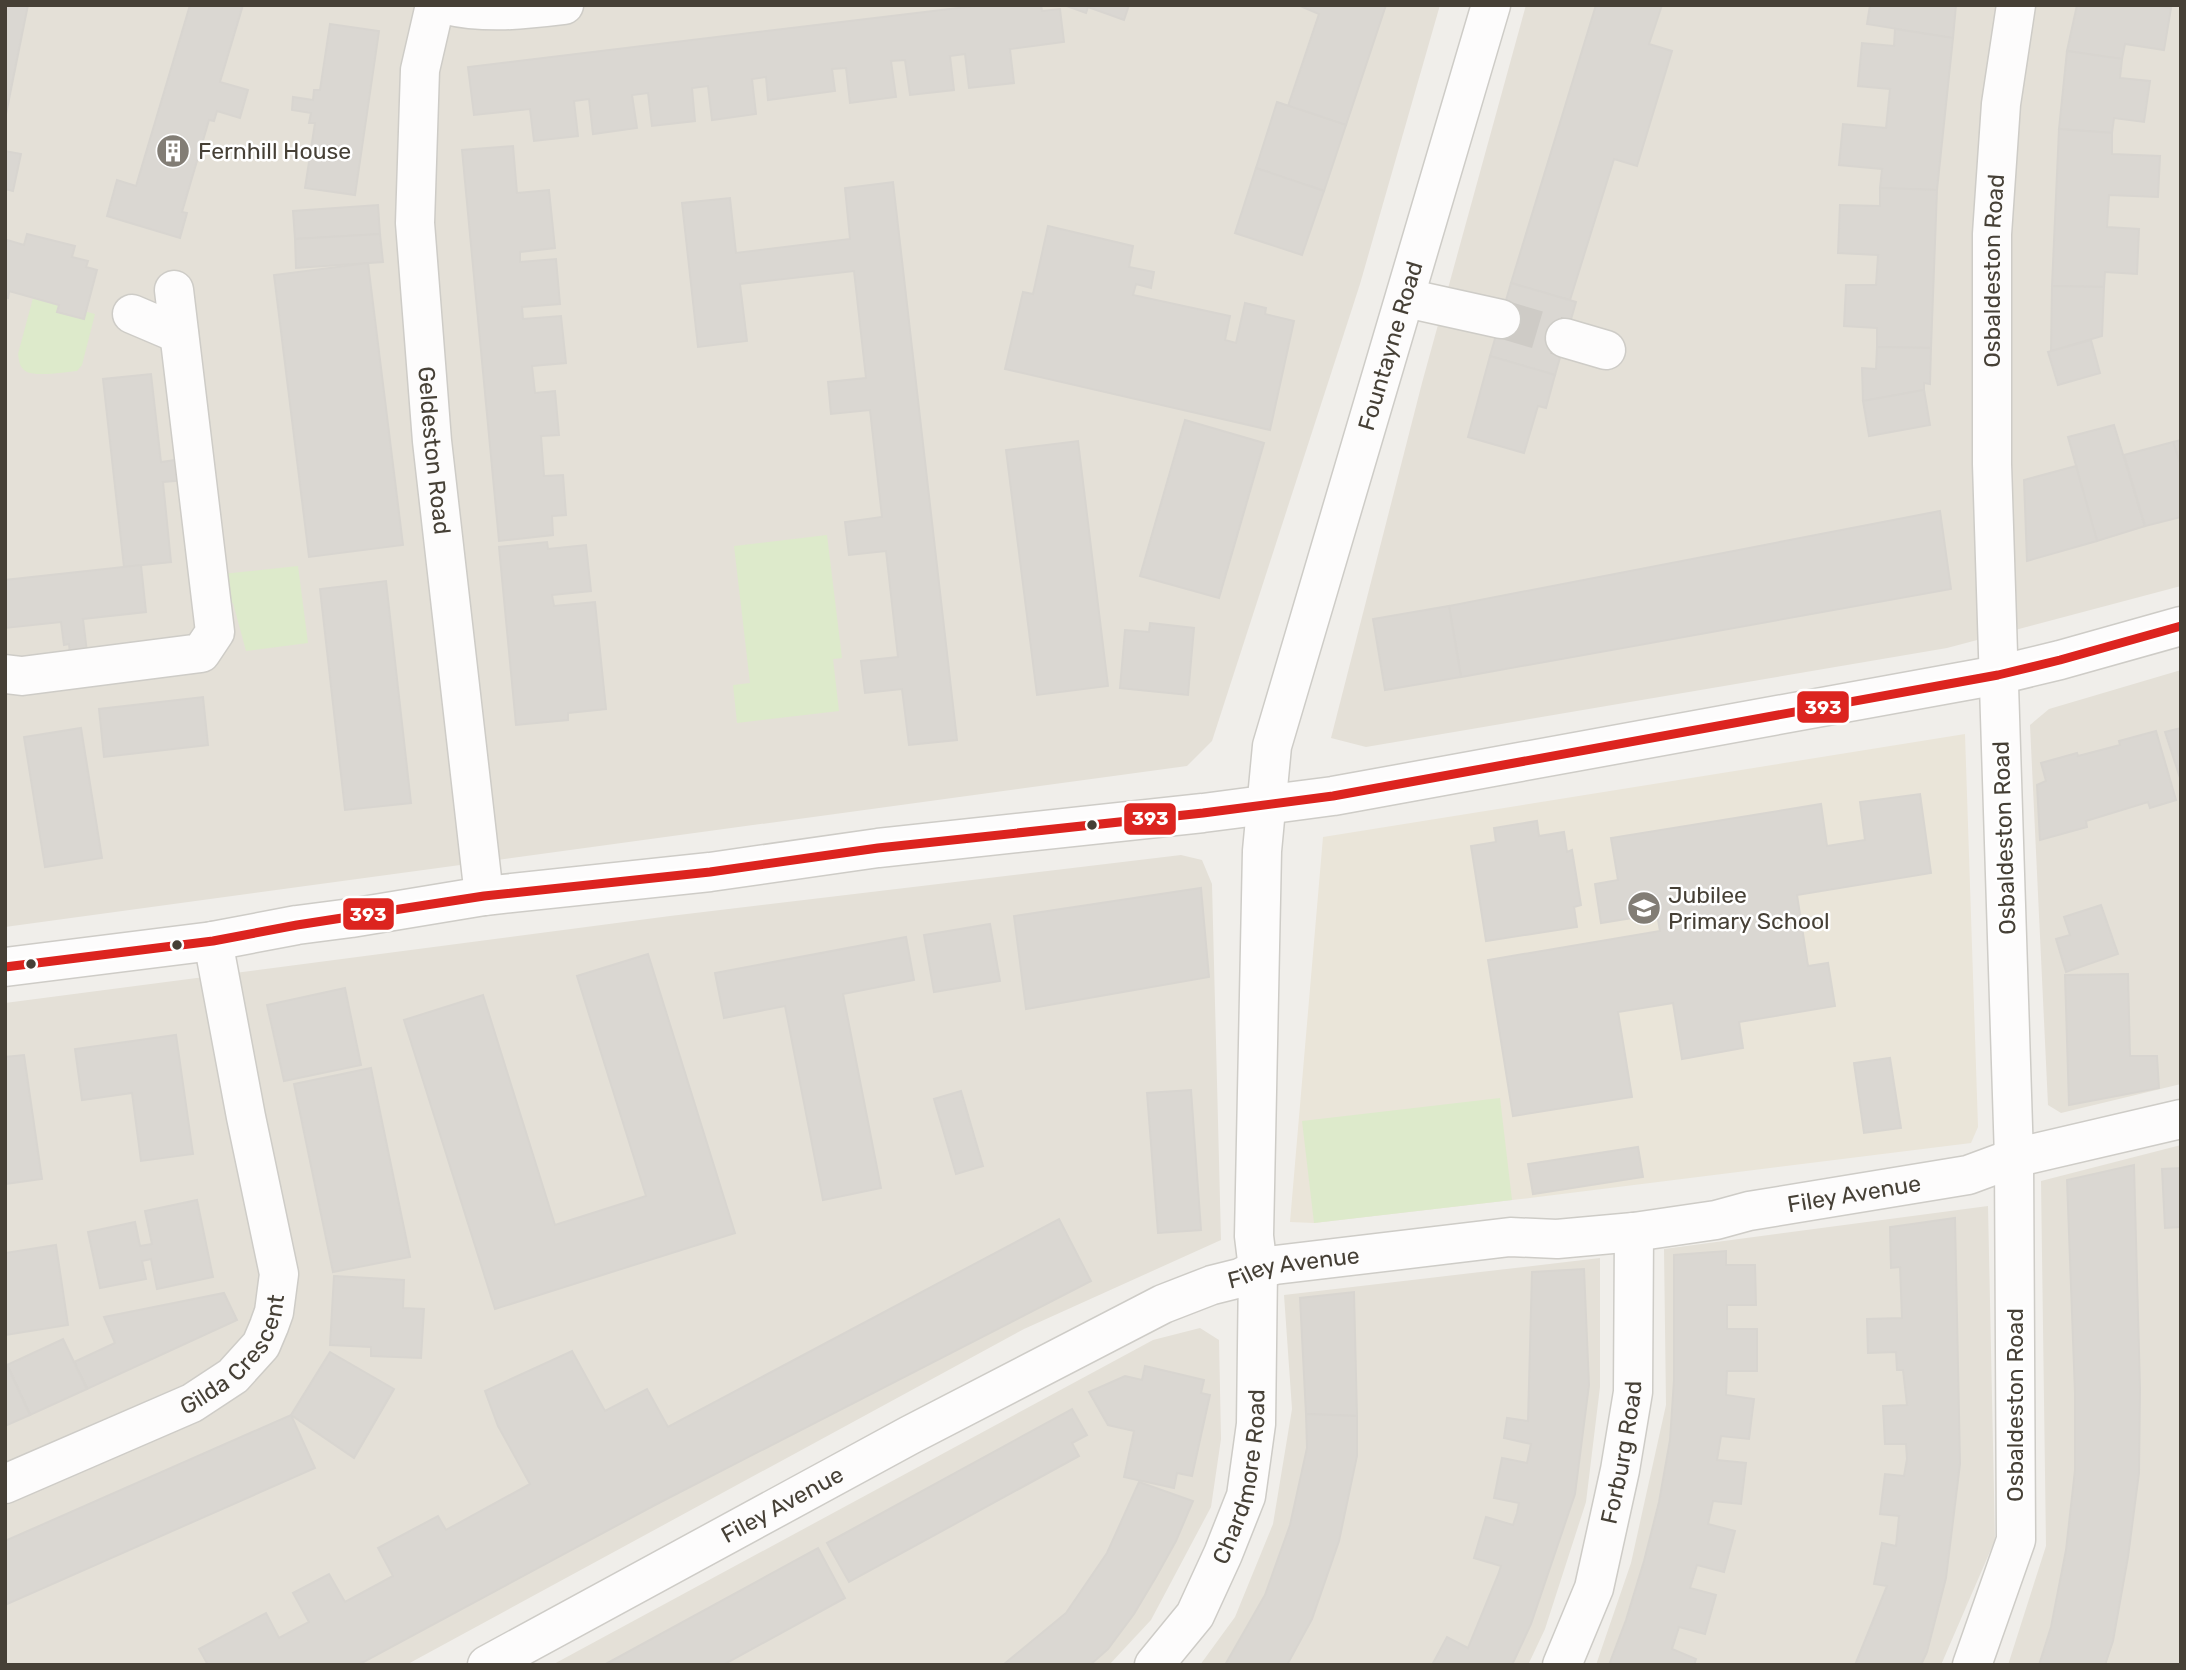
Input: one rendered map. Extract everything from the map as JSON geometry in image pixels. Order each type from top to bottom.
[{"type":"street","name":"Geldeston Road","points":[[435,5],[420,70],[415,223],[432,441],[484,896]]},
{"type":"street","points":[[446,5],[465,9],[513,11],[564,5]]},
{"type":"street","name":"Fountayne Road","points":[[1258,1269],[1254,1236],[1257,1027],[1262,851],[1272,746],[1491,5]]},
{"type":"street","name":"Osbaldeston Road","points":[[1972,1665],[2016,1540],[2014,1158],[1992,464],[1992,233],[2001,104],[2016,5]]},
{"type":"street","points":[[5,674],[22,676],[201,653],[215,632],[174,290]]},
{"type":"street","points":[[1406,298],[1501,319]]},
{"type":"street","points":[[132,314],[180,334]]},
{"type":"street","points":[[1565,338],[1606,350]]},
{"type":"street","points":[[5,967],[213,941],[484,896],[710,872],[878,848],[1333,796],[1998,675],[2181,626]]},
{"type":"street","name":"Gilda Crescent","points":[[5,1484],[192,1403],[233,1376],[261,1345],[269,1326],[279,1274],[213,941]]},
{"type":"street","name":"Filey Avenue","points":[[487,1665],[910,1435],[1163,1304],[1212,1285],[1240,1278],[1258,1269],[1510,1237],[1557,1239],[1634,1232],[1716,1220],[1749,1211],[1968,1175],[2014,1158],[2181,1119]]},
{"type":"street","name":"Forburg Road","points":[[1562,1665],[1594,1588],[1620,1470],[1633,1392],[1634,1232]]},
{"type":"street","name":"Chardmore Road","points":[[1154,1665],[1195,1615],[1223,1555],[1246,1496],[1256,1424],[1258,1269]]},
{"type":"shaded area","points":[[5,5],[1440,5],[1360,284],[1212,741],[1187,766],[5,927]]},
{"type":"shaded area","points":[[1526,5],[2181,5],[2181,586],[1947,648],[1366,747],[1331,738],[1422,383]]},
{"type":"shaded area","points":[[2181,670],[2181,1084],[2061,1113],[2048,1105],[2030,725],[2049,709]]},
{"type":"shaded area","name":"Jubilee Primary School","points":[[1965,734],[1978,1127],[1971,1143],[1521,1199],[1314,1223],[1290,1222],[1323,837]]},
{"type":"shaded area","points":[[1181,855],[1202,860],[1212,884],[1221,1240],[1024,1329],[406,1665],[5,1665],[5,1003],[670,916]]},
{"type":"shaded area","points":[[2181,1145],[2181,1665],[2008,1665],[2046,1546],[2041,1181]]},
{"type":"shaded area","points":[[1988,1206],[1995,1540],[1941,1665],[1596,1665],[1631,1563],[1666,1405],[1664,1249]]},
{"type":"shaded area","points":[[1600,1258],[1600,1387],[1586,1502],[1545,1629],[1528,1665],[1200,1665],[1235,1617],[1273,1524],[1292,1409],[1284,1295]]},
{"type":"shaded area","points":[[1200,1328],[1219,1340],[1221,1439],[1211,1507],[1151,1620],[1109,1665],[552,1665],[1153,1340]]},
{"type":"green space","points":[[33,298],[95,314],[82,365],[77,371],[34,374],[21,367],[18,354]]},
{"type":"green space","points":[[827,535],[842,658],[833,659],[839,711],[737,723],[733,685],[750,683],[734,546]]},
{"type":"green space","points":[[298,566],[308,643],[246,651],[233,603],[226,604],[222,574]]},
{"type":"green space","points":[[1500,1098],[1512,1200],[1314,1223],[1302,1121]]},
{"type":"building","points":[[5,5],[28,5],[5,119]]},
{"type":"building","name":"Fernhill House","points":[[190,5],[243,5],[220,82],[248,90],[240,118],[217,111],[214,121],[209,120],[182,212],[187,213],[180,238],[107,216],[117,180],[136,186]]},
{"type":"building","points":[[983,5],[1041,5],[1042,11],[1060,9],[1064,42],[1010,49],[1014,83],[969,88],[965,54],[950,56],[954,90],[910,95],[905,60],[891,61],[896,97],[850,103],[846,68],[832,69],[835,91],[768,100],[766,77],[752,79],[756,114],[712,120],[708,86],[692,88],[695,121],[652,126],[648,93],[632,95],[637,128],[593,134],[589,99],[574,101],[578,136],[534,141],[530,109],[474,115],[468,67]]},
{"type":"building","points":[[1064,5],[1129,5],[1124,20],[1088,7],[1086,13]]},
{"type":"building","points":[[1298,5],[1386,5],[1346,125],[1288,106],[1319,14]]},
{"type":"building","points":[[1596,5],[1662,5],[1649,44],[1672,51],[1637,166],[1614,159],[1570,300],[1511,283]]},
{"type":"building","points":[[1870,5],[1956,5],[1953,38],[1867,24]]},
{"type":"building","points":[[2077,5],[2152,5],[2171,8],[2164,50],[2125,44],[2122,59],[2067,51]]},
{"type":"building","points":[[330,24],[379,31],[355,195],[305,188],[315,123],[309,123],[311,113],[292,110],[293,97],[313,100],[314,90],[320,90]]},
{"type":"building","points":[[1895,29],[1953,38],[1937,190],[1880,188],[1882,169],[1839,165],[1843,124],[1886,128],[1890,89],[1858,86],[1862,43],[1894,46]]},
{"type":"building","points":[[2067,51],[2122,59],[2120,78],[2150,81],[2144,122],[2114,118],[2112,133],[2059,129]]},
{"type":"building","points":[[1277,102],[1346,125],[1324,191],[1256,168]]},
{"type":"building","points":[[2059,129],[2112,133],[2112,154],[2160,156],[2158,197],[2109,195],[2107,227],[2139,229],[2137,274],[2105,272],[2104,287],[2052,286]]},
{"type":"building","points":[[513,146],[517,193],[549,190],[555,248],[520,252],[520,262],[556,259],[560,304],[522,307],[523,319],[561,316],[566,363],[532,366],[535,393],[555,391],[559,435],[541,436],[544,476],[563,475],[566,515],[552,516],[553,535],[499,541],[462,150]]},
{"type":"building","points":[[5,151],[21,154],[13,191],[5,189]]},
{"type":"building","points":[[1256,168],[1324,191],[1302,255],[1235,233]]},
{"type":"building","points":[[893,182],[957,740],[909,745],[902,689],[865,693],[861,661],[898,657],[886,551],[849,555],[845,522],[882,517],[870,410],[831,414],[828,382],[866,378],[854,271],[740,284],[747,341],[698,347],[682,203],[730,198],[736,253],[850,239],[845,188]]},
{"type":"building","points":[[1880,188],[1937,190],[1931,348],[1877,347],[1877,328],[1844,326],[1846,285],[1876,285],[1878,255],[1838,253],[1840,205],[1880,206]]},
{"type":"building","points":[[378,205],[380,234],[295,239],[293,211]]},
{"type":"building","points":[[1048,226],[1133,246],[1129,267],[1154,272],[1151,288],[1136,284],[1133,295],[1230,316],[1225,340],[1236,343],[1245,303],[1266,308],[1265,314],[1294,321],[1270,430],[1005,369],[1023,292],[1033,294]]},
{"type":"building","points":[[27,234],[75,246],[72,257],[88,261],[86,267],[97,270],[84,319],[57,312],[59,305],[9,291],[8,298],[5,297],[7,240],[24,245]]},
{"type":"building","points":[[380,234],[383,262],[296,268],[295,239]]},
{"type":"building","points":[[368,263],[403,545],[309,557],[274,275]]},
{"type":"building","points":[[1511,283],[1576,302],[1555,375],[1490,356]]},
{"type":"building","points":[[2052,286],[2104,287],[2102,336],[2051,351]]},
{"type":"building","points":[[2091,340],[2100,373],[2058,385],[2048,352]]},
{"type":"building","points":[[1877,347],[1931,348],[1930,384],[1924,383],[1924,390],[1863,401],[1862,368],[1876,369]]},
{"type":"building","points":[[1490,356],[1555,375],[1546,408],[1538,406],[1524,453],[1468,437]]},
{"type":"building","points":[[151,374],[161,462],[183,459],[186,480],[163,482],[171,562],[124,567],[103,379]]},
{"type":"building","points":[[1924,390],[1930,425],[1869,436],[1863,401]]},
{"type":"building","points":[[1185,420],[1264,443],[1219,598],[1140,576]]},
{"type":"building","points":[[2114,425],[2145,526],[2097,541],[2068,437]]},
{"type":"building","points":[[2181,440],[2181,466],[2173,442]]},
{"type":"building","points":[[1078,441],[1108,686],[1037,695],[1006,450]]},
{"type":"building","points":[[2173,442],[2181,466],[2181,517],[2145,526],[2124,455]]},
{"type":"building","points":[[2076,466],[2097,541],[2027,561],[2024,480]]},
{"type":"building","points":[[1940,511],[1951,589],[1461,677],[1449,606]]},
{"type":"building","points":[[547,542],[548,549],[586,545],[591,591],[552,595],[554,606],[595,602],[606,709],[568,713],[568,720],[516,725],[499,547]]},
{"type":"building","points":[[141,565],[146,612],[83,619],[87,652],[70,654],[69,644],[64,645],[61,622],[5,628],[5,580]]},
{"type":"building","points":[[386,581],[411,803],[345,810],[320,589]]},
{"type":"building","points":[[1449,606],[1461,677],[1385,690],[1373,619]]},
{"type":"building","points":[[1150,623],[1194,628],[1188,695],[1120,688],[1125,630],[1149,632]]},
{"type":"building","points":[[203,697],[208,745],[104,757],[99,709]]},
{"type":"building","points":[[81,728],[102,858],[45,867],[24,737]]},
{"type":"building","points":[[2181,728],[2181,781],[2165,732]]},
{"type":"building","points":[[2156,731],[2176,800],[2150,808],[2148,802],[2086,821],[2087,827],[2040,840],[2037,785],[2046,781],[2041,763],[2120,745],[2119,741]]},
{"type":"building","points":[[1920,794],[1931,873],[1797,895],[1808,966],[1828,963],[1835,1006],[1739,1022],[1743,1048],[1682,1059],[1673,1003],[1618,1012],[1632,1097],[1513,1116],[1488,960],[1660,931],[1657,914],[1601,923],[1595,884],[1618,880],[1611,838],[1821,804],[1827,846],[1865,840],[1860,802]]},
{"type":"building","points":[[1537,821],[1539,836],[1564,832],[1567,852],[1572,850],[1581,905],[1574,907],[1577,927],[1486,941],[1471,846],[1496,842],[1494,828]]},
{"type":"building","points":[[1201,888],[1209,977],[1026,1009],[1014,916]]},
{"type":"building","points":[[2101,905],[2118,954],[2066,972],[2056,939],[2070,935],[2064,917]]},
{"type":"building","points":[[990,924],[1000,981],[934,992],[924,935]]},
{"type":"building","points":[[906,937],[914,980],[843,994],[881,1188],[823,1200],[785,1006],[724,1018],[715,973]]},
{"type":"building","points":[[648,954],[735,1233],[495,1309],[404,1020],[483,995],[555,1225],[646,1196],[577,976]]},
{"type":"building","points":[[2128,974],[2130,1056],[2157,1056],[2159,1088],[2069,1105],[2065,975]]},
{"type":"building","points":[[345,988],[361,1065],[284,1081],[267,1005]]},
{"type":"building","points":[[176,1035],[193,1154],[141,1161],[132,1093],[82,1100],[75,1049]]},
{"type":"building","points":[[24,1055],[42,1179],[5,1184],[5,1057]]},
{"type":"building","points":[[1890,1058],[1901,1128],[1864,1133],[1854,1063]]},
{"type":"building","points":[[371,1068],[410,1257],[333,1272],[294,1084]]},
{"type":"building","points":[[1191,1090],[1201,1230],[1158,1233],[1147,1093]]},
{"type":"building","points":[[961,1091],[983,1166],[956,1174],[934,1099]]},
{"type":"building","points":[[1638,1147],[1643,1177],[1533,1194],[1528,1164]]},
{"type":"building","points":[[2134,1165],[2140,1389],[2139,1473],[2113,1641],[2105,1665],[2039,1665],[2051,1627],[2066,1550],[2075,1470],[2075,1393],[2067,1180]]},
{"type":"building","points":[[2181,1168],[2181,1227],[2165,1228],[2162,1169]]},
{"type":"building","points":[[197,1200],[213,1277],[157,1289],[151,1259],[142,1261],[146,1279],[100,1288],[88,1232],[135,1222],[140,1246],[152,1244],[145,1211]]},
{"type":"building","points":[[1955,1218],[1960,1464],[1946,1578],[1927,1652],[1921,1665],[1855,1665],[1887,1586],[1874,1584],[1882,1543],[1896,1546],[1899,1516],[1880,1514],[1885,1474],[1904,1476],[1907,1459],[1906,1444],[1885,1444],[1883,1406],[1907,1405],[1903,1370],[1897,1370],[1896,1352],[1868,1353],[1867,1319],[1902,1318],[1900,1267],[1891,1268],[1890,1227]]},
{"type":"building","points":[[1059,1219],[1091,1281],[655,1505],[358,1665],[208,1665],[199,1649],[266,1613],[279,1638],[309,1622],[293,1593],[329,1574],[345,1602],[393,1576],[378,1548],[438,1516],[446,1530],[530,1484],[498,1426],[485,1391],[572,1351],[605,1411],[647,1389],[668,1427]]},
{"type":"building","points":[[56,1245],[68,1325],[5,1335],[5,1253]]},
{"type":"building","points":[[1726,1251],[1726,1265],[1755,1265],[1756,1305],[1727,1305],[1727,1329],[1757,1329],[1757,1371],[1727,1371],[1726,1395],[1754,1399],[1749,1439],[1721,1436],[1717,1460],[1746,1463],[1741,1504],[1713,1501],[1708,1524],[1735,1531],[1724,1572],[1697,1565],[1690,1588],[1716,1595],[1705,1634],[1679,1627],[1672,1649],[1696,1659],[1694,1665],[1609,1665],[1644,1561],[1659,1502],[1670,1440],[1674,1380],[1674,1255]]},
{"type":"building","points":[[1584,1269],[1589,1385],[1575,1494],[1531,1624],[1512,1665],[1432,1665],[1447,1637],[1468,1648],[1498,1575],[1501,1566],[1474,1558],[1486,1517],[1513,1525],[1517,1513],[1519,1503],[1494,1498],[1502,1458],[1527,1463],[1531,1444],[1504,1438],[1507,1418],[1528,1421],[1532,1272]]},
{"type":"building","points":[[334,1276],[404,1280],[403,1308],[424,1309],[421,1358],[371,1356],[371,1347],[330,1345]]},
{"type":"building","points":[[1354,1292],[1357,1416],[1306,1414],[1300,1298]]},
{"type":"building","points":[[224,1293],[237,1320],[87,1389],[74,1362],[115,1343],[104,1317]]},
{"type":"building","points":[[63,1339],[87,1389],[30,1415],[7,1365]]},
{"type":"building","points":[[330,1352],[394,1389],[354,1458],[291,1415]]},
{"type":"building","points":[[7,1365],[30,1415],[5,1426],[5,1366]]},
{"type":"building","points":[[1145,1366],[1204,1380],[1201,1393],[1210,1395],[1192,1476],[1177,1473],[1174,1488],[1124,1477],[1134,1431],[1108,1425],[1089,1392],[1125,1376],[1142,1380]]},
{"type":"building","points":[[1072,1409],[1087,1435],[1072,1443],[1079,1456],[849,1582],[827,1543]]},
{"type":"building","points":[[1306,1414],[1357,1416],[1357,1456],[1339,1541],[1312,1619],[1287,1665],[1225,1665],[1265,1595],[1290,1525],[1307,1448]]},
{"type":"building","points":[[291,1415],[315,1468],[5,1605],[5,1541]]},
{"type":"building","points":[[1139,1482],[1193,1501],[1176,1541],[1156,1577],[1134,1614],[1108,1649],[1090,1665],[1003,1665],[1066,1613],[1107,1553]]},
{"type":"building","points":[[818,1548],[845,1598],[723,1665],[604,1665]]},
{"type":"tunnel","points":[[1501,319],[1565,338]]},
{"type":"transit line","name":"393","points":[[5,967],[213,941],[484,896],[710,872],[878,848],[1203,813],[1333,796],[1998,675],[2181,626]]},
{"type":"place","name":"Fernhill House","points":[[173,151]]},
{"type":"place","name":"Jubilee Primary School","points":[[1644,908]]}]
